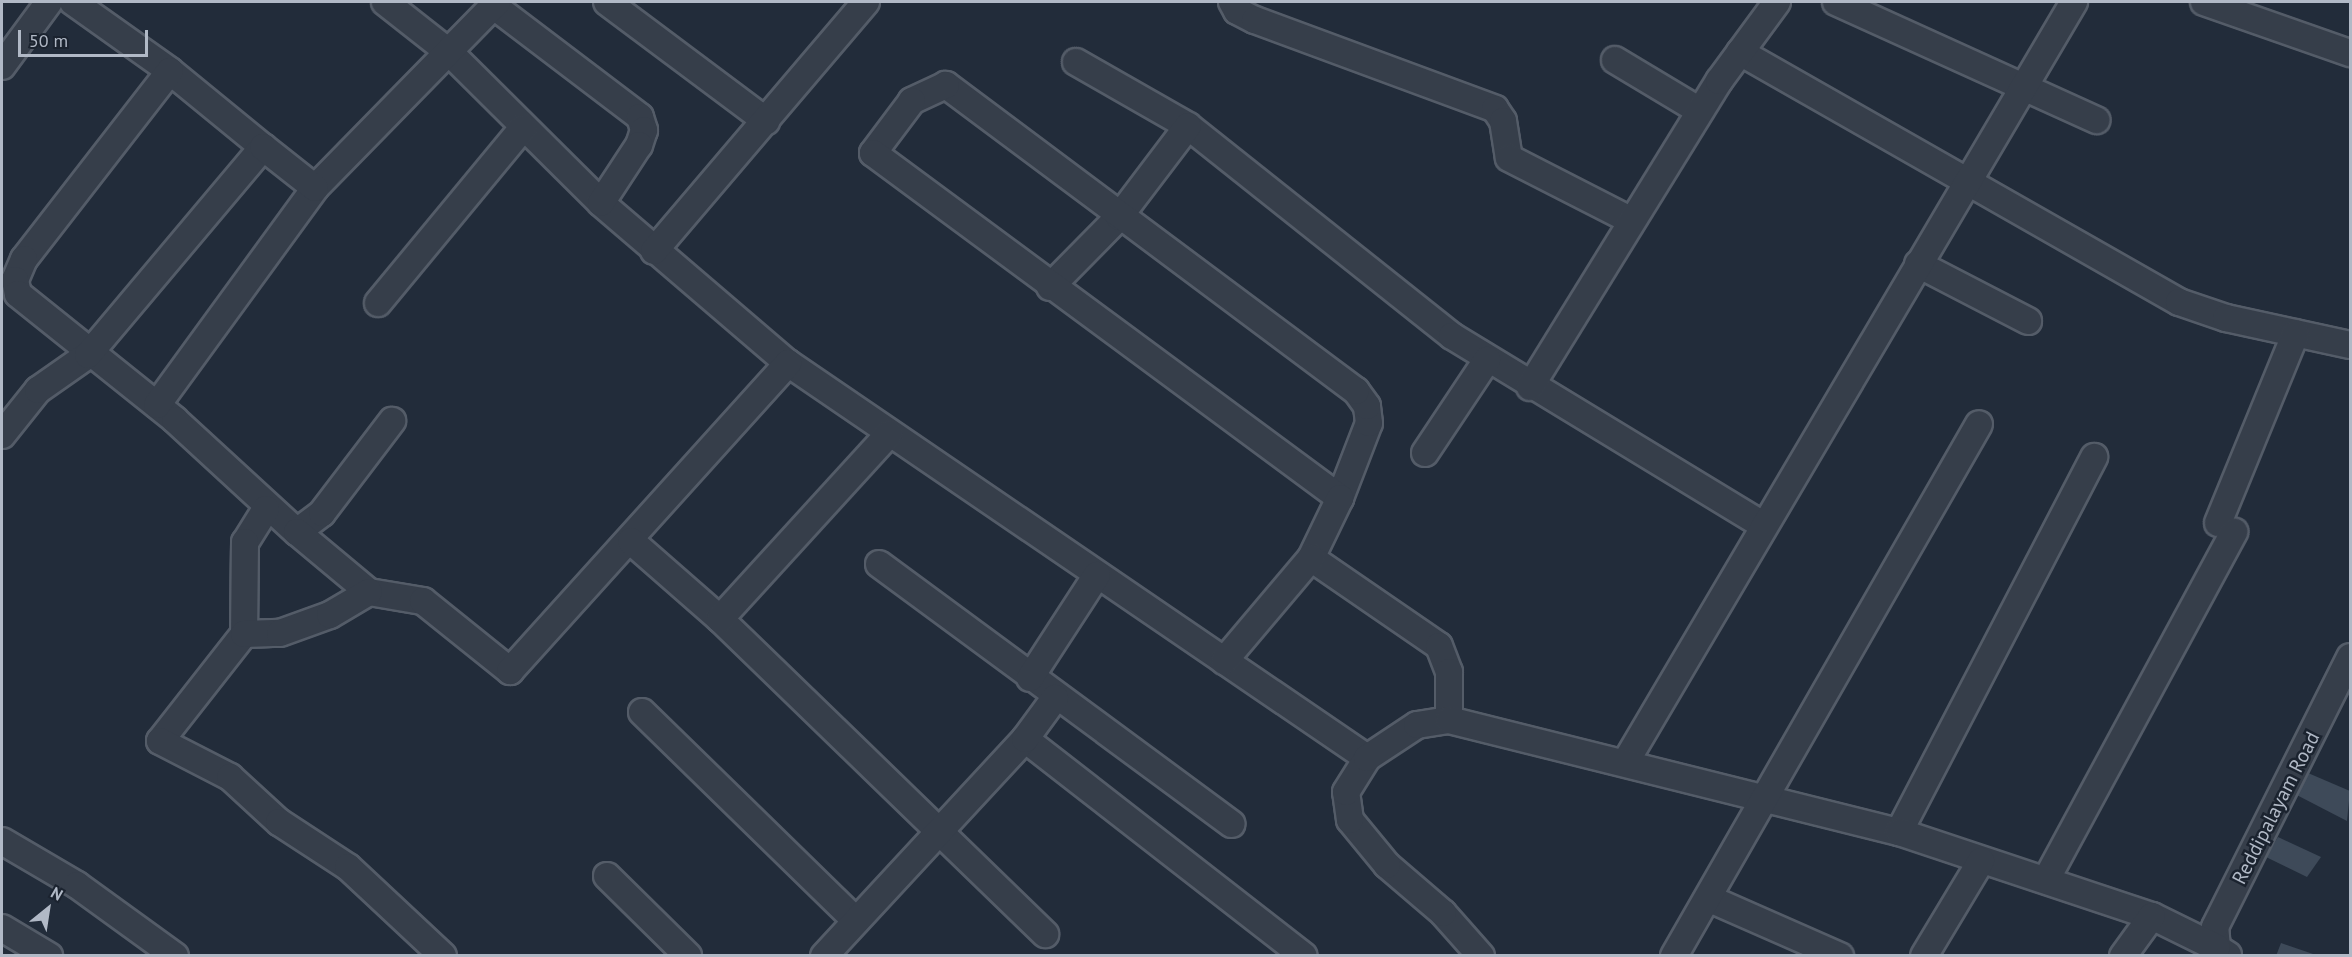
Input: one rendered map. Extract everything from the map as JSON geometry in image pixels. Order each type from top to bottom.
[{"type":"street","points":[[2,66],[49,2]]},
{"type":"street","points":[[73,2],[170,71],[315,188]]},
{"type":"street","points":[[385,2],[451,54],[601,204],[788,363],[1367,759]]},
{"type":"street","points":[[607,2],[766,121]]},
{"type":"street","points":[[654,251],[866,2]]},
{"type":"street","points":[[1232,2],[1237,11],[1255,20],[1495,109],[1503,121],[1509,158],[1632,221]]},
{"type":"street","points":[[1530,387],[1700,111],[1777,2]]},
{"type":"street","points":[[1836,2],[2096,120]]},
{"type":"street","points":[[1625,763],[1763,525],[2074,2]]},
{"type":"street","points":[[2218,3],[2350,53]]},
{"type":"street","points":[[157,405],[315,188],[451,54],[496,4],[640,117],[644,130],[639,145],[601,204]]},
{"type":"street","points":[[1740,52],[1965,184],[2179,302],[2350,345]]},
{"type":"street","points":[[1615,60],[1700,111]]},
{"type":"street","points":[[1076,62],[1188,126],[1487,360],[1763,525]]},
{"type":"street","points":[[170,71],[30,250],[15,280],[18,294],[88,355],[157,405],[267,509],[369,592],[423,601],[510,671],[631,541],[788,363]]},
{"type":"street","points":[[1224,662],[1311,558],[1340,498],[1369,423],[1367,406],[1356,392],[1119,217],[946,85],[912,101],[873,153],[1050,286],[1340,498]]},
{"type":"street","points":[[1050,286],[1119,217],[1188,126]]},
{"type":"street","points":[[378,303],[523,128]]},
{"type":"street","points":[[2,435],[38,390],[88,355],[263,147]]},
{"type":"street","points":[[1917,264],[2028,321]]},
{"type":"street","points":[[2046,880],[2226,527],[2296,333]]},
{"type":"street","points":[[1425,453],[1487,360]]},
{"type":"street","points":[[297,532],[322,513],[392,421]]},
{"type":"street","points":[[1674,956],[1710,899],[1979,424]]},
{"type":"street","points":[[720,619],[889,434]]},
{"type":"street","points":[[1899,832],[2094,457]]},
{"type":"street","points":[[267,509],[245,542],[244,634],[160,741],[230,777],[279,822],[348,867],[443,956]]},
{"type":"street","points":[[631,541],[720,619],[941,829],[1045,934]]},
{"type":"street","points":[[1311,558],[1439,646],[1449,672],[1449,720]]},
{"type":"street","points":[[879,564],[1055,698],[1233,824]]},
{"type":"street","points":[[1030,678],[1097,575]]},
{"type":"street","points":[[244,634],[280,633],[330,615],[369,592]]},
{"type":"street","name":"Reddipalayam Road","points":[[2223,952],[2216,927],[2350,657]]},
{"type":"street","points":[[824,956],[1025,739],[1055,698]]},
{"type":"street","points":[[642,712],[856,921]]},
{"type":"street","points":[[1481,956],[1443,912],[1387,865],[1350,820],[1346,792],[1367,759],[1417,725],[1449,720],[1767,797],[1899,832],[2152,916],[2223,952]]},
{"type":"street","points":[[1025,739],[1304,956]]},
{"type":"street","points":[[2,841],[77,885],[175,956]]},
{"type":"street","points":[[1924,956],[1981,861]]},
{"type":"street","points":[[607,876],[688,956]]},
{"type":"street","points":[[1710,899],[1840,956]]},
{"type":"street","points":[[2123,956],[2152,916]]},
{"type":"street","points":[[2,928],[49,956]]},
{"type":"building","points":[[2301,770],[2350,791],[2347,821],[2287,790]]},
{"type":"building","points":[[2278,837],[2321,857],[2307,877],[2266,857]]},
{"type":"building","points":[[2281,943],[2316,955],[2316,956],[2276,956]]}]
